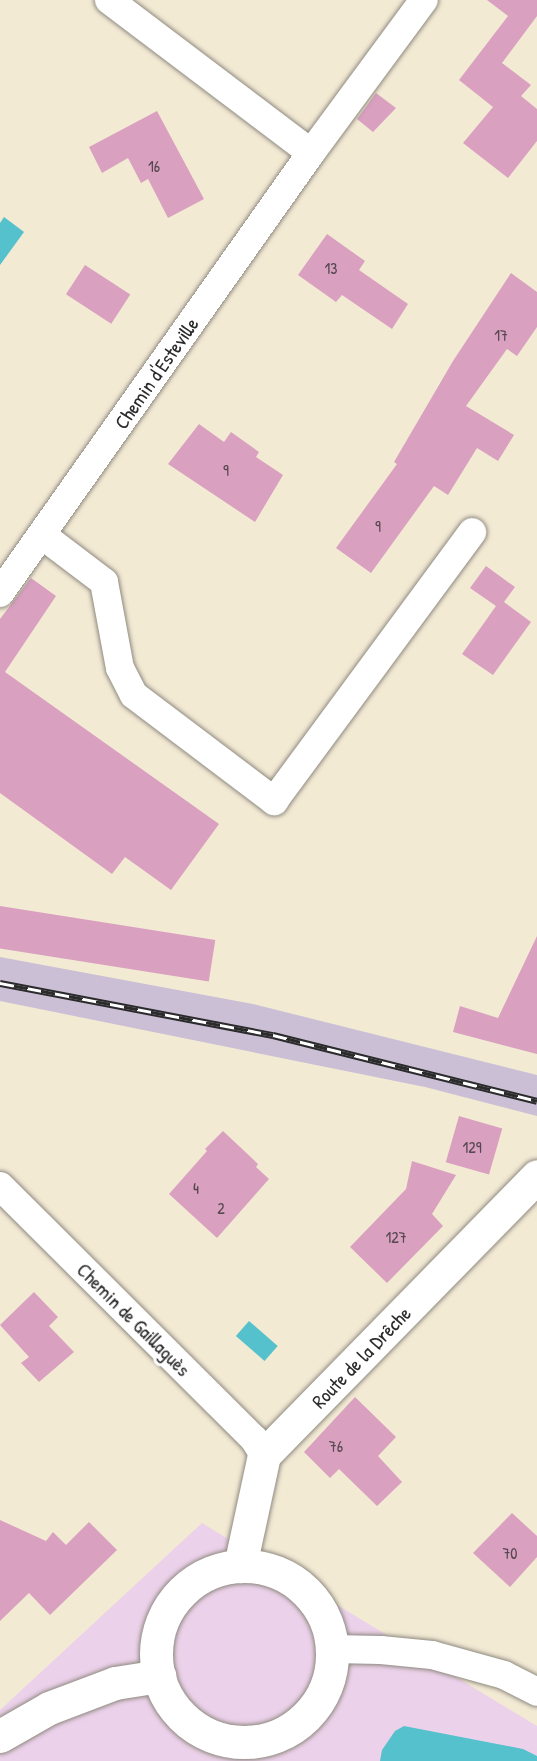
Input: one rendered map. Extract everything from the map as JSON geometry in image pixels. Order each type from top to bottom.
[{"type":"street","points":[[110,0],[311,153]]},
{"type":"street","name":"Chemin d'Esteville","points":[[0,593],[311,153],[424,0]]},
{"type":"street","points":[[42,535],[104,582],[120,668],[134,695],[274,801],[472,532]]},
{"type":"street","name":"Route de la Drêche","points":[[264,1455],[537,1176]]},
{"type":"street","name":"Chemin de Gaillaguès","points":[[0,1186],[254,1438],[264,1455]]},
{"type":"street","points":[[240,1566],[264,1455]]},
{"type":"street","points":[[240,1566],[274,1571],[303,1589],[323,1616],[332,1649],[328,1683],[312,1711],[286,1732],[253,1742],[217,1738],[187,1721],[165,1693],[156,1659],[161,1625],[178,1595],[206,1574],[240,1566]]},
{"type":"street","points":[[332,1649],[381,1650],[432,1655],[504,1675],[537,1692]]},
{"type":"street","points":[[0,1736],[50,1707],[115,1683],[159,1676]]},
{"type":"shaded area","points":[[0,957],[253,1004],[537,1075],[537,1116],[425,1087],[0,1001]]},
{"type":"shaded area","points":[[202,1523],[537,1726],[537,1761],[0,1761],[0,1710]]},
{"type":"water","points":[[4,217],[24,232],[0,265],[0,223]]},
{"type":"water","points":[[249,1321],[278,1346],[265,1361],[236,1336]]},
{"type":"water","points":[[404,1726],[523,1749],[537,1756],[537,1761],[380,1761],[382,1750],[395,1731]]},
{"type":"building","points":[[487,0],[537,0],[537,16],[502,63],[531,85],[521,96],[537,109],[537,141],[508,178],[463,143],[493,107],[459,80],[508,16]]},
{"type":"building","points":[[376,93],[396,108],[373,132],[357,119]]},
{"type":"building","points":[[157,111],[204,199],[168,218],[148,179],[141,183],[128,158],[102,173],[89,147]]},
{"type":"building","points":[[327,234],[365,261],[359,270],[408,304],[392,329],[342,295],[336,302],[298,275]]},
{"type":"building","points":[[85,265],[130,294],[111,324],[66,294]]},
{"type":"building","points":[[511,273],[537,292],[537,327],[517,356],[507,349],[466,406],[514,435],[498,461],[477,448],[448,495],[434,486],[371,573],[336,548],[397,464],[394,462],[453,361]]},
{"type":"building","points":[[199,424],[224,442],[231,432],[259,452],[256,457],[283,475],[255,522],[168,464]]},
{"type":"building","points":[[486,566],[515,587],[504,602],[531,622],[493,675],[462,654],[496,606],[470,588]]},
{"type":"building","points":[[31,578],[56,596],[5,672],[219,824],[171,890],[125,857],[112,874],[0,793],[0,619]]},
{"type":"building","points":[[0,906],[215,940],[209,982],[0,949]]},
{"type":"building","points":[[537,936],[537,1054],[453,1032],[460,1006],[498,1018]]},
{"type":"building","points":[[459,1116],[502,1128],[489,1175],[446,1162]]},
{"type":"building","points":[[223,1131],[258,1164],[256,1167],[269,1179],[217,1238],[169,1194],[207,1151],[205,1149]]},
{"type":"building","points":[[412,1161],[456,1175],[432,1214],[443,1226],[387,1283],[350,1247],[406,1189]]},
{"type":"building","points":[[34,1292],[58,1317],[49,1326],[74,1352],[39,1382],[21,1363],[29,1357],[0,1325]]},
{"type":"building","points":[[355,1397],[396,1437],[378,1456],[402,1482],[377,1506],[339,1469],[330,1478],[304,1452]]},
{"type":"building","points":[[512,1513],[537,1536],[537,1557],[510,1587],[473,1553]]},
{"type":"building","points":[[0,1520],[46,1541],[53,1532],[66,1545],[89,1522],[117,1550],[50,1615],[29,1593],[0,1621]]},
{"type":"railway","points":[[0,983],[273,1035],[537,1101]]}]
